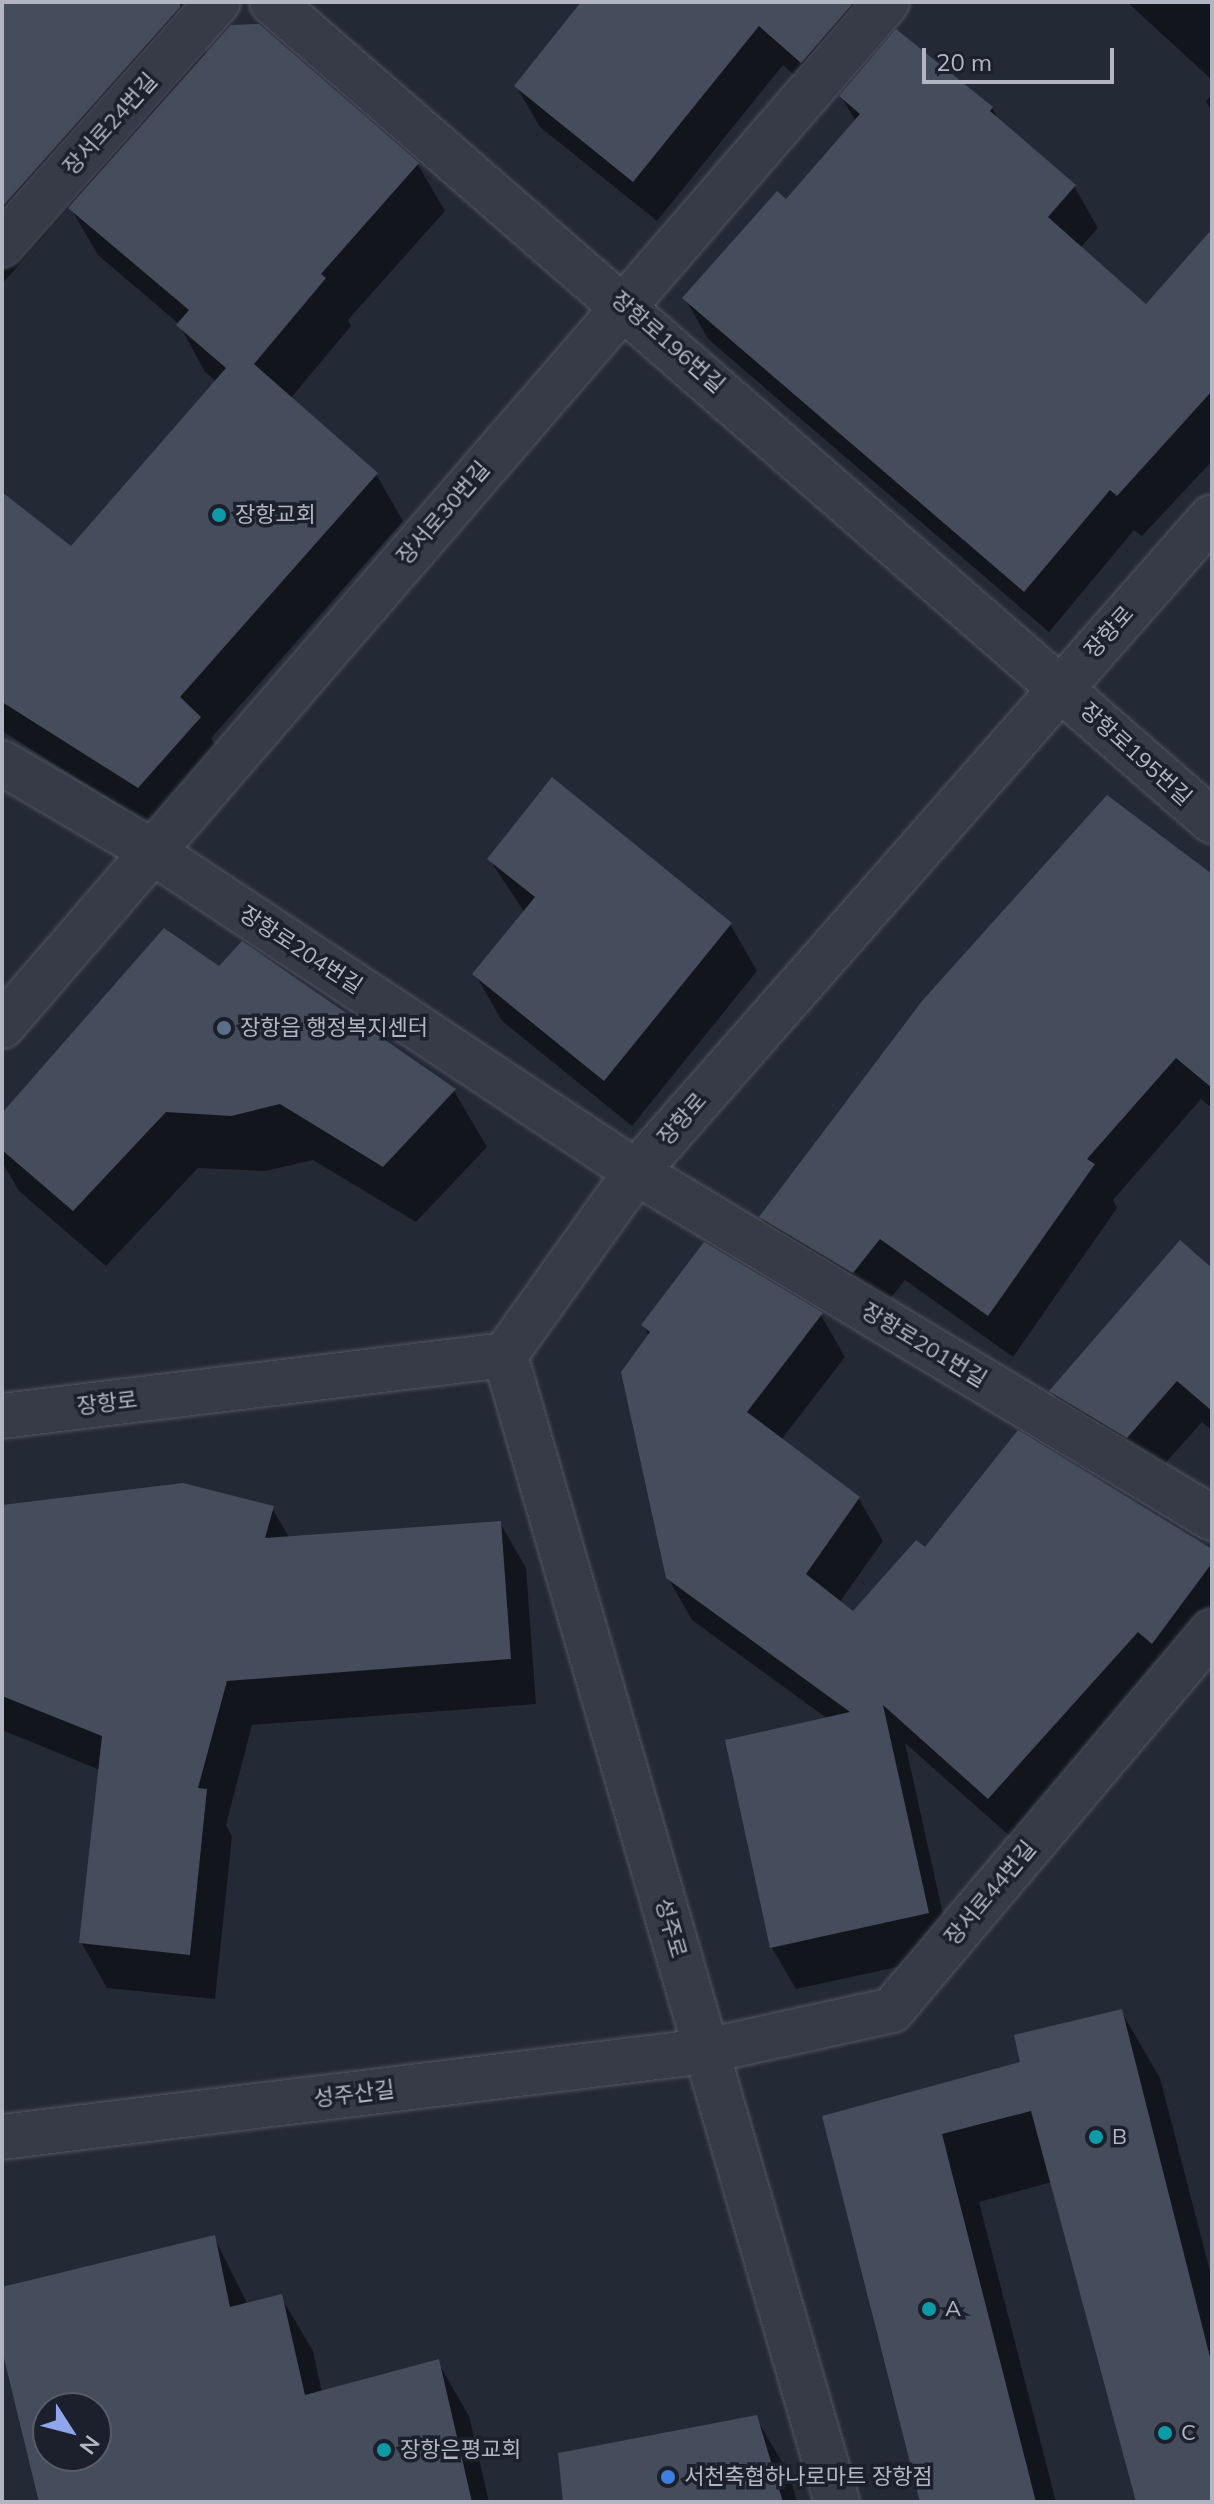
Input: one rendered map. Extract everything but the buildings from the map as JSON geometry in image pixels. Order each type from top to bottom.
[{"type":"street","name":"장서로24번길","points":[[2,245],[218,2]]},
{"type":"street","name":"장항로196번길","points":[[272,2],[624,304],[1060,686]]},
{"type":"street","name":"장서로30번길","points":[[2,1026],[150,850],[887,2]]},
{"type":"street","name":"장항로","points":[[2,1416],[505,1355],[636,1172],[1060,686],[1212,517]]},
{"type":"street","name":"장항로195번길","points":[[1060,686],[1212,821]]},
{"type":"street","name":"장항로204번길","points":[[2,763],[150,850],[636,1172]]},
{"type":"street","name":"장항로201번길","points":[[636,1172],[1212,1518]]},
{"type":"street","name":"성주로","points":[[505,1355],[837,2502]]},
{"type":"street","name":"장서로44번길","points":[[706,2051],[892,2010],[1212,1631]]},
{"type":"street","name":"성주산길","points":[[2,2137],[706,2051]]},
{"type":"place","name":"장항교회","points":[[219,515]]},
{"type":"place","name":"장항읍 행정복지센터","points":[[224,1028]]},
{"type":"place","name":"B","points":[[1096,2137]]},
{"type":"place","name":"A","points":[[929,2309]]},
{"type":"place","name":"C","points":[[1165,2433]]},
{"type":"place","name":"장항은평교회","points":[[384,2450]]},
{"type":"place","name":"서천축협하나로마트 장항점","points":[[668,2477]]}]
